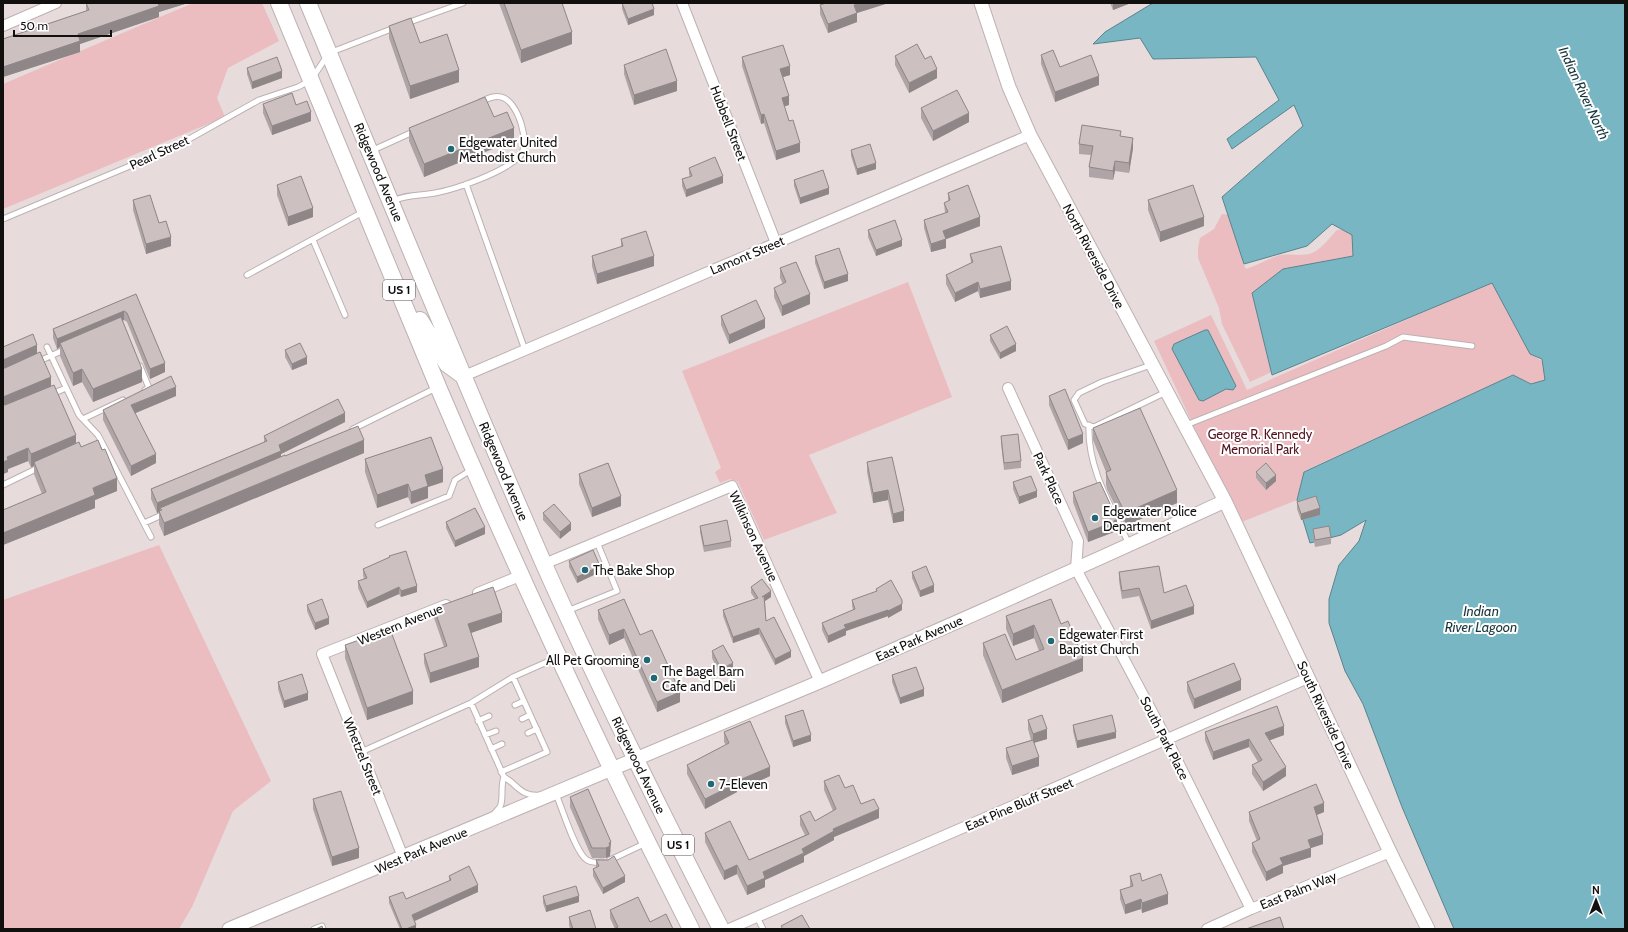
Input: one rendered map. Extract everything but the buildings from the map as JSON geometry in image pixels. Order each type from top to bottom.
[{"type":"main road","name":"Ridgewood Avenue","points":[[279,3],[438,387],[474,468],[559,657],[612,770],[691,929]]},
{"type":"main road","name":"Ridgewood Avenue","points":[[308,3],[544,564],[636,760],[721,929]]},
{"type":"main road","points":[[403,302],[415,312],[447,364],[464,376]]},
{"type":"street","points":[[3,26],[56,3]]},
{"type":"street","name":"Hubbell Street","points":[[682,3],[776,242]]},
{"type":"street","name":"North Riverside Drive","points":[[981,3],[1009,87],[1030,135],[1225,501]]},
{"type":"street","name":"Lamont Street","points":[[464,376],[1030,135]]},
{"type":"street","name":"Park Place","points":[[1008,388],[1078,541],[1076,569]]},
{"type":"street","name":"Wilkinson Avenue","points":[[544,564],[732,486],[820,682]]},
{"type":"street","name":"East Park Avenue","points":[[612,770],[820,682],[1130,545],[1225,501]]},
{"type":"street","name":"South Riverside Drive","points":[[1225,501],[1390,852],[1428,929]]},
{"type":"street","name":"South Park Place","points":[[1076,569],[1167,740],[1251,909]]},
{"type":"street","name":"Western Avenue","points":[[322,654],[522,575]]},
{"type":"street","name":"Whetzel Street","points":[[322,654],[403,857]]},
{"type":"street","name":"East Pine Bluff Street","points":[[729,929],[1308,678]]},
{"type":"street","name":"West Park Avenue","points":[[237,928],[612,770]]},
{"type":"street","name":"East Palm Way","points":[[1207,929],[1251,909],[1390,852]]},
{"type":"lane","points":[[311,80],[329,53],[462,3]]},
{"type":"lane","name":"Pearl Street","points":[[3,219],[173,148],[259,100],[298,87],[311,80]]},
{"type":"lane","points":[[391,201],[403,196],[434,194],[466,184],[492,174],[520,157],[525,147],[524,134],[516,110],[509,100],[501,97],[495,97],[474,105]]},
{"type":"lane","points":[[370,151],[424,127]]},
{"type":"lane","points":[[466,184],[525,350]]},
{"type":"lane","points":[[247,275],[365,210]]},
{"type":"lane","points":[[313,240],[344,315]]},
{"type":"lane","points":[[1185,426],[1379,349],[1403,337],[1472,346]]},
{"type":"lane","points":[[31,365],[73,346]]},
{"type":"lane","points":[[47,347],[79,415],[98,435],[151,537]]},
{"type":"lane","points":[[138,360],[149,388],[142,391]]},
{"type":"lane","points":[[1152,364],[1102,382],[1079,393],[1074,400],[1081,418],[1085,424],[1094,426],[1167,391]]},
{"type":"lane","points":[[346,433],[438,387]]},
{"type":"lane","points":[[45,396],[66,388]]},
{"type":"lane","points":[[82,419],[129,398]]},
{"type":"lane","points":[[1089,425],[1089,443],[1097,476],[1130,545]]},
{"type":"lane","points":[[94,444],[101,441]]},
{"type":"lane","points":[[3,485],[47,464]]},
{"type":"lane","points":[[378,525],[450,496],[455,480],[474,468]]},
{"type":"lane","points":[[144,523],[166,513]]},
{"type":"lane","points":[[566,611],[617,591],[597,542]]},
{"type":"lane","points":[[361,752],[471,703],[513,677],[559,657]]},
{"type":"lane","points":[[503,774],[547,752],[513,677]]},
{"type":"lane","points":[[515,705],[524,701]]},
{"type":"lane","points":[[471,703],[503,774],[525,794],[556,794],[579,852],[586,860],[595,863],[607,862],[647,842]]},
{"type":"lane","points":[[522,719],[530,715]]},
{"type":"lane","points":[[478,721],[489,716]]},
{"type":"lane","points":[[528,733],[537,729]]},
{"type":"lane","points":[[485,735],[496,730]]},
{"type":"lane","points":[[491,749],[502,744]]},
{"type":"lane","points":[[486,822],[500,807],[503,774]]},
{"type":"lane","points":[[757,917],[763,929]]},
{"type":"lane","points":[[314,929],[322,926],[323,929]]},
{"type":"green space","points":[[193,3],[262,3],[279,41],[228,68],[217,98],[225,117],[3,209],[3,84]]},
{"type":"green space","points":[[1222,214],[1231,215],[1248,254],[1243,263],[1246,269],[1280,255],[1304,255],[1312,253],[1322,246],[1337,230],[1348,229],[1362,249],[1278,369],[1250,382],[1222,324],[1219,308],[1198,258],[1200,238],[1214,229]]},
{"type":"green space","points":[[908,282],[952,397],[809,455],[837,513],[764,540],[738,482],[730,479],[720,483],[715,472],[721,468],[682,371]]},
{"type":"green space","name":"George R. Kennedy Memorial Park","points":[[1492,282],[1531,354],[1542,361],[1545,380],[1531,385],[1513,375],[1304,471],[1297,500],[1239,523],[1154,341],[1211,315],[1247,390]]},
{"type":"green space","points":[[159,545],[271,781],[233,811],[192,907],[179,929],[3,929],[3,600]]},
{"type":"water","name":"Indian River Lagoon","points":[[1153,3],[1625,3],[1625,929],[1454,929],[1402,807],[1363,704],[1345,671],[1329,623],[1329,599],[1339,565],[1359,541],[1366,520],[1341,535],[1310,543],[1297,500],[1304,472],[1513,375],[1531,384],[1545,380],[1542,359],[1530,354],[1492,283],[1272,375],[1252,293],[1283,269],[1353,256],[1352,235],[1332,224],[1307,246],[1244,264],[1222,197],[1303,126],[1294,105],[1232,149],[1227,139],[1279,100],[1256,57],[1153,59],[1140,38],[1093,44],[1105,32]]},
{"type":"water","points":[[1208,330],[1236,386],[1233,390],[1226,389],[1203,401],[1199,400],[1172,349],[1174,344]]},
{"type":"place","name":"Edgewater United Methodist Church","points":[[451,149]]},
{"type":"place","name":"Edgewater Police Department","points":[[1095,518]]},
{"type":"place","name":"The Bake Shop","points":[[585,570]]},
{"type":"place","name":"Edgewater First Baptist Church","points":[[1051,641]]},
{"type":"place","name":"All Pet Grooming","points":[[647,660]]},
{"type":"place","name":"The Bagel Barn Cafe and Deli","points":[[654,678]]},
{"type":"place","name":"7-Eleven","points":[[711,784]]},
{"type":"water label","name":"Indian River North","points":[[1584,93]]}]
